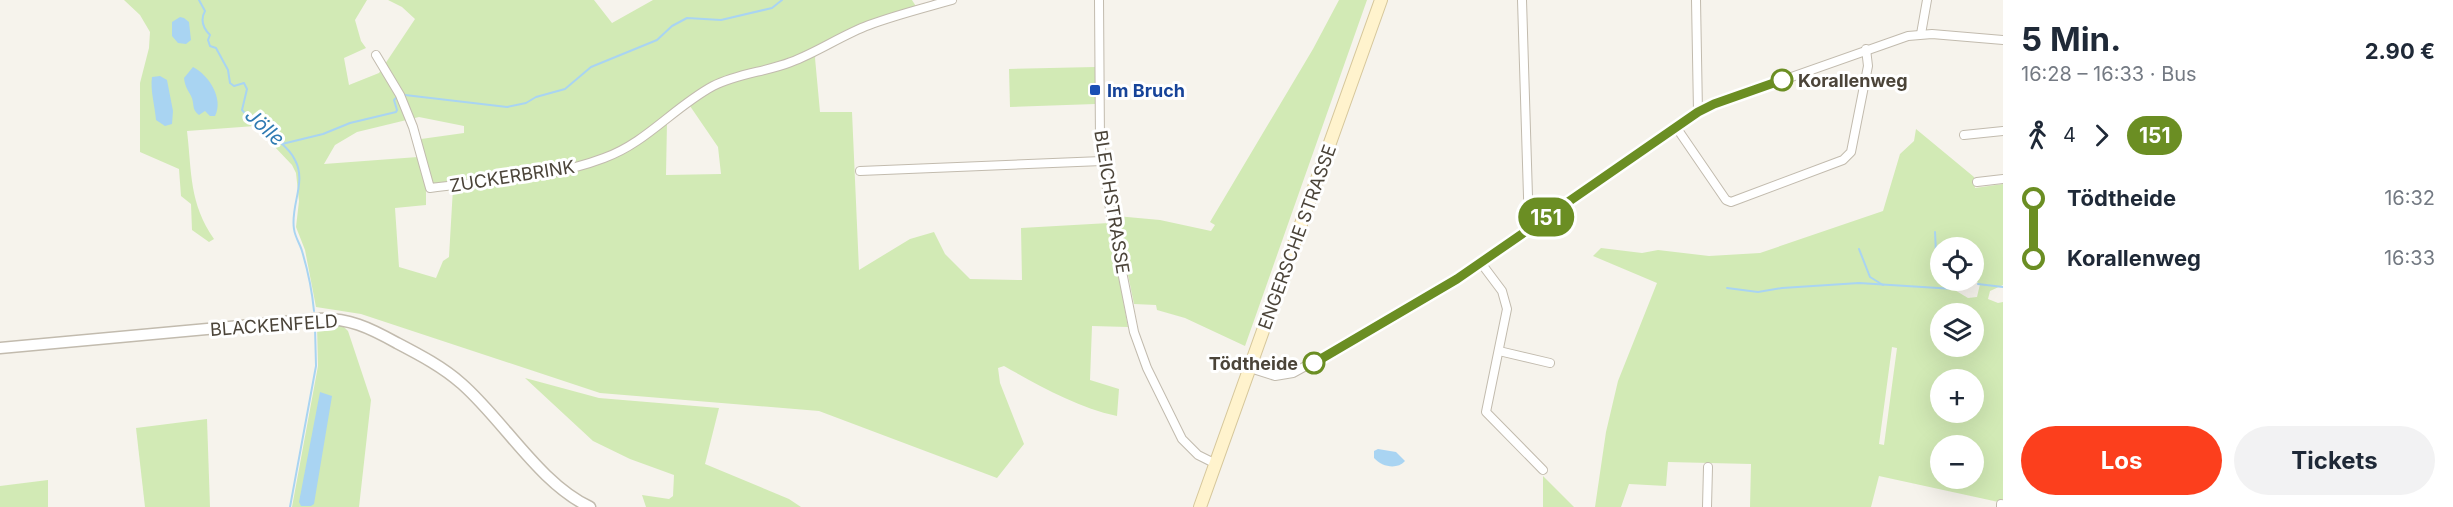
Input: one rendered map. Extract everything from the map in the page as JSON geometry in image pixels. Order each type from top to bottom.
[{"type":"main road","name":"ENGERSCHE STRASSE","points":[[1200,507],[1381,0]]},
{"type":"street","name":"ZUCKERBRINK","points":[[376,55],[400,94],[413,127],[430,188],[548,173],[605,158],[635,143],[700,93],[731,78],[791,62],[869,25],[952,0]]},
{"type":"street","name":"BLEICHSTRASSE","points":[[1099,0],[1102,161],[1134,332],[1147,368],[1182,439],[1198,455],[1216,464]]},
{"type":"street","points":[[1522,0],[1528,229]]},
{"type":"street","points":[[1696,0],[1698,112]]},
{"type":"street","points":[[1921,34],[1927,0]]},
{"type":"street","points":[[1250,368],[1275,376],[1303,369],[1430,296],[1698,112],[1714,104],[1892,40],[1921,34],[2003,40]]},
{"type":"street","points":[[1676,127],[1726,200],[1731,202],[1843,160],[1851,152],[1868,66],[1866,50]]},
{"type":"street","points":[[1964,135],[2003,131]]},
{"type":"street","points":[[860,171],[1102,161]]},
{"type":"street","points":[[1977,182],[2003,179]]},
{"type":"street","points":[[1481,262],[1506,299],[1507,309],[1486,412],[1543,470]]},
{"type":"street","name":"BLACKENFELD","points":[[0,348],[305,320],[346,320],[368,327],[440,367],[463,385],[560,488],[590,507]]},
{"type":"street","points":[[1499,351],[1550,363]]},
{"type":"street","points":[[1707,507],[1708,467]]},
{"type":"green space","points":[[124,0],[367,0],[355,20],[361,41],[366,48],[344,58],[349,85],[379,73],[415,19],[402,7],[388,0],[594,0],[612,23],[653,0],[912,0],[917,8],[818,47],[815,58],[820,112],[852,112],[859,270],[910,239],[934,232],[945,254],[970,279],[1022,280],[1021,228],[1109,223],[1128,327],[1092,326],[1090,380],[1119,389],[1117,416],[1073,401],[1004,366],[998,368],[1000,383],[1024,444],[997,478],[819,411],[600,393],[361,314],[316,307],[305,250],[296,227],[299,201],[296,173],[292,165],[255,126],[187,131],[196,200],[206,226],[214,239],[209,242],[192,230],[191,204],[181,196],[179,169],[140,152],[140,83],[149,48],[150,32],[140,15]],"holes":[[[690,106],[718,147],[721,174],[666,175],[667,122]],[[419,117],[464,126],[464,133],[421,139],[425,156],[324,164],[335,145],[357,132]],[[453,188],[449,257],[443,261],[436,278],[399,267],[395,208],[426,205],[426,189]]]},
{"type":"green space","points":[[1339,0],[1367,0],[1245,346],[1185,318],[1157,310],[1156,305],[1134,304],[1116,216],[1160,220],[1211,231],[1215,225],[1210,222],[1313,49]]},
{"type":"green space","points":[[1095,67],[1095,104],[1010,107],[1009,69]]},
{"type":"green space","points":[[1916,129],[1974,177],[1975,188],[2003,184],[2003,285],[1990,291],[1988,299],[1998,303],[2003,302],[2003,503],[1939,489],[1984,489],[1984,435],[1930,435],[1930,487],[1879,476],[1871,507],[1750,507],[1751,464],[1668,462],[1666,486],[1629,484],[1621,507],[1595,507],[1606,432],[1618,381],[1657,283],[1593,256],[1601,248],[1642,253],[1658,250],[1709,256],[1760,253],[1883,211],[1900,154],[1914,141]],"holes":[[[1892,347],[1897,348],[1884,445],[1879,444]]]},
{"type":"green space","points":[[342,325],[348,331],[371,400],[359,507],[292,507],[318,366],[317,326]]},
{"type":"green space","points":[[525,378],[599,398],[719,408],[705,464],[789,499],[801,507],[646,507],[642,495],[669,499],[673,496],[674,475],[630,459],[593,441]]},
{"type":"green space","points":[[207,419],[210,507],[145,507],[136,428]]},
{"type":"green space","points":[[1543,476],[1574,507],[1543,507]]},
{"type":"green space","points":[[48,480],[48,507],[0,507],[0,486]]},
{"type":"water","points":[[180,17],[189,22],[191,40],[186,44],[178,43],[172,36],[172,22]]},
{"type":"water","points":[[193,67],[213,88],[218,102],[215,116],[210,116],[205,111],[199,115],[195,111],[184,78]]},
{"type":"water","points":[[160,76],[167,80],[173,111],[172,124],[165,126],[156,120],[152,93],[152,77]]},
{"type":"water","points":[[320,392],[332,396],[314,504],[301,506],[299,502]]},
{"type":"water","points":[[1378,449],[1396,452],[1405,461],[1398,466],[1381,464],[1374,458],[1374,451]]},
{"type":"waterway","name":"Jölle","points":[[199,0],[205,11],[203,21],[210,35],[208,40],[210,46],[216,48],[228,70],[230,83],[234,86],[244,83],[247,89],[242,110],[250,119],[263,121],[271,133],[292,154],[298,168],[299,185],[293,220],[294,229],[306,266],[314,311]]},
{"type":"waterway","points":[[405,95],[507,107],[526,103],[536,97],[565,89],[591,67],[657,40],[672,26],[687,18],[721,20],[772,8],[782,0]]},
{"type":"waterway","points":[[282,144],[323,134],[350,123],[396,112],[394,100],[398,96]]},
{"type":"waterway","points":[[1935,232],[1935,237]]},
{"type":"waterway","points":[[1859,249],[1870,277],[1883,285]]},
{"type":"waterway","points":[[1727,288],[1758,292],[1782,288],[1859,283],[1930,287]]},
{"type":"waterway","points":[[1984,285],[2003,287]]},
{"type":"waterway","name":"Jölle","points":[[290,507],[316,366],[315,328]]},
{"type":"bus line","name":"151","points":[[1314,363],[1457,279],[1706,107],[1782,80]]},
{"type":"place","name":"Korallenweg","points":[[1782,80]]},
{"type":"place","name":"Im Bruch","points":[[1095,90]]},
{"type":"place","name":"Tödtheide","points":[[1314,363]]}]
